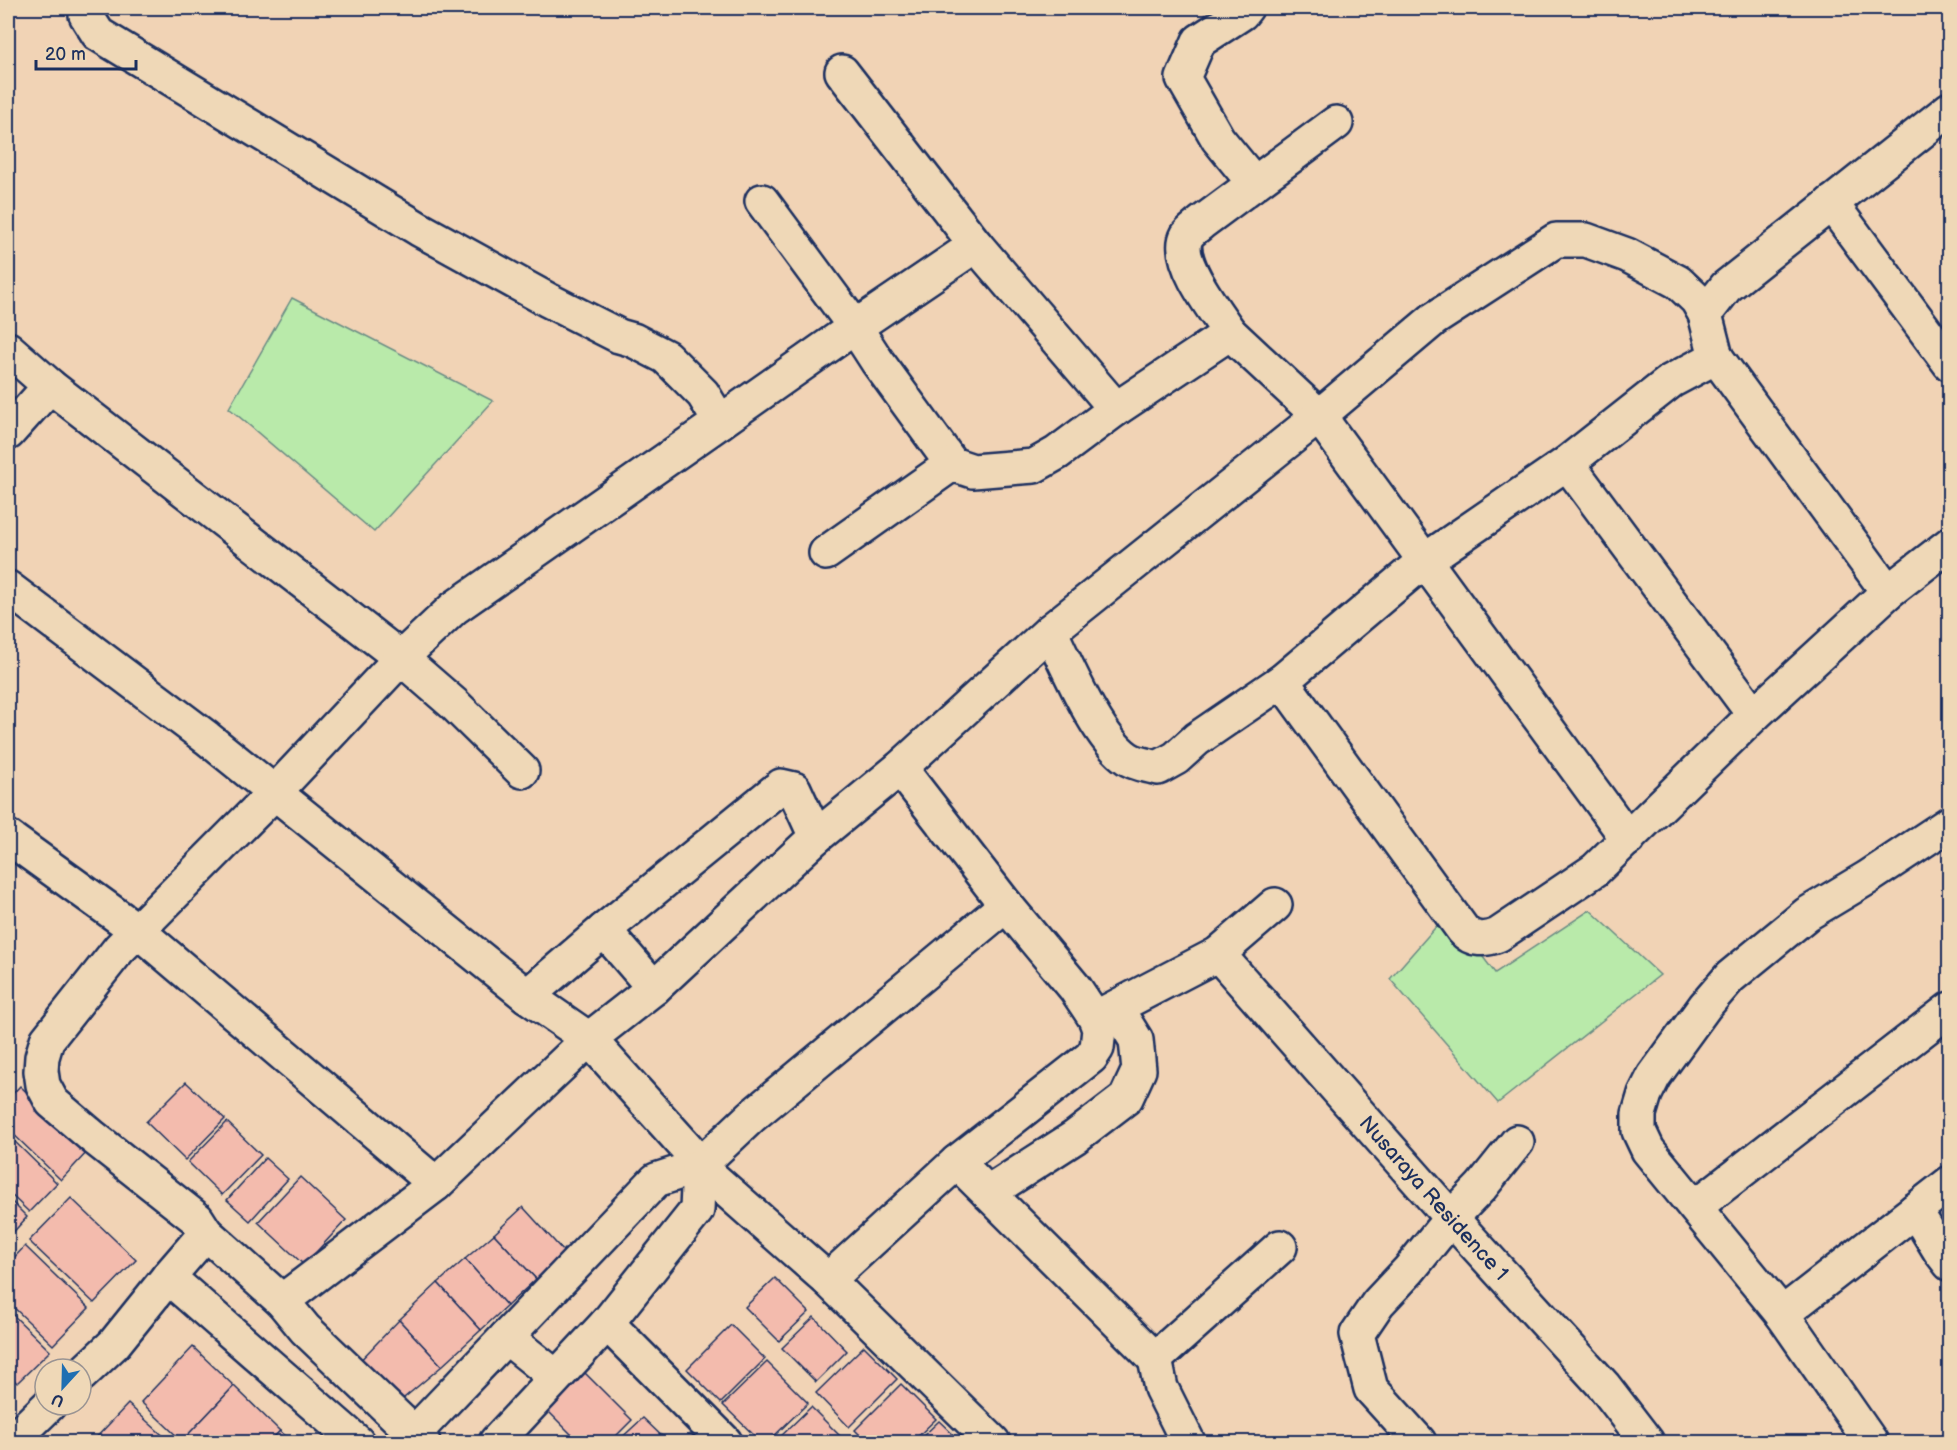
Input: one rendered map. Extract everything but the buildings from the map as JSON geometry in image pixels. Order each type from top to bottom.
[{"type":"street","points":[[88,8],[86,15],[98,34],[419,230],[548,300],[666,357],[703,394],[720,422]]},
{"type":"street","points":[[1246,8],[1199,42],[1183,78],[1218,140],[1254,183]]},
{"type":"street","points":[[842,72],[976,245],[1116,409]]},
{"type":"street","points":[[1705,314],[1726,286],[1758,264],[1950,109]]},
{"type":"street","points":[[1336,123],[1187,236],[1185,249],[1191,271],[1201,292],[1230,333],[1319,416],[1628,839]]},
{"type":"street","points":[[762,201],[952,464],[973,471],[1034,466],[1057,453],[1116,409],[1230,333]]},
{"type":"street","points":[[1831,203],[1950,364]]},
{"type":"street","points":[[282,1301],[436,1184],[589,1040],[654,988],[816,837],[900,768],[1050,631],[1319,416],[1434,319],[1556,240],[1586,240],[1627,255],[1678,282],[1696,300],[1705,314],[1716,357],[1888,591]]},
{"type":"street","points":[[976,245],[454,608],[401,658],[274,793],[118,949],[47,1040],[42,1057],[43,1085],[52,1102],[117,1157],[198,1219],[206,1233],[282,1301],[305,1329],[414,1440],[506,1337],[656,1180],[699,1166],[752,1116],[1006,905]]},
{"type":"street","points":[[8,349],[50,386],[401,658],[463,712],[522,771]]},
{"type":"street","points":[[1050,631],[1097,723],[1110,743],[1128,759],[1158,768],[1176,758],[1197,739],[1282,681],[1424,561],[1568,463],[1671,381],[1716,357]]},
{"type":"street","points":[[8,433],[50,386]]},
{"type":"street","points":[[1568,463],[1754,715]]},
{"type":"street","points":[[826,553],[952,464]]},
{"type":"street","points":[[1282,681],[1467,935],[1482,939],[1498,935],[1595,870],[1754,715],[1888,591],[1950,544]]},
{"type":"street","points":[[8,588],[207,738],[526,996],[589,1040],[687,1148],[699,1166],[828,1280],[993,1443]]},
{"type":"street","points":[[900,768],[1006,905],[1075,988],[1137,1040],[1139,1070],[1126,1098],[1075,1137],[988,1193]]},
{"type":"street","points":[[526,996],[781,786],[794,789],[816,837]]},
{"type":"street","points":[[1871,1443],[1782,1314],[1648,1150],[1639,1131],[1639,1114],[1654,1076],[1730,976],[1807,914],[1867,878],[1950,823]]},
{"type":"street","points":[[8,837],[138,931],[436,1184]]},
{"type":"street","points":[[828,1280],[957,1162],[1091,1058],[1098,1048],[1099,1029],[1105,1013],[1218,954],[1275,904]]},
{"type":"street","points":[[604,930],[654,988]]},
{"type":"street","name":"Nusaraya Residence 1","points":[[1218,954],[1451,1218],[1604,1386],[1647,1443]]},
{"type":"street","points":[[1695,1207],[1950,1009]]},
{"type":"street","points":[[1419,1443],[1371,1389],[1357,1334],[1378,1303],[1409,1270],[1451,1218],[1481,1187],[1517,1142]]},
{"type":"street","points":[[957,1162],[1155,1359],[1161,1388],[1188,1443]]},
{"type":"street","points":[[496,1443],[607,1323],[697,1210],[699,1166]]},
{"type":"street","points":[[1782,1314],[1949,1184]]},
{"type":"street","points":[[1916,1210],[1950,1264]]},
{"type":"street","points":[[93,1364],[114,1344],[168,1276],[206,1233]]},
{"type":"street","points":[[1155,1359],[1280,1247]]},
{"type":"street","points":[[168,1276],[357,1443]]},
{"type":"street","points":[[607,1323],[725,1443]]},
{"type":"street","points":[[506,1337],[556,1377]]},
{"type":"street","points":[[20,1440],[40,1417]]},
{"type":"green space","points":[[292,298],[493,401],[374,532],[229,408]]},
{"type":"green space","points":[[1590,910],[1660,975],[1498,1103],[1390,979],[1449,912],[1495,973]]}]
